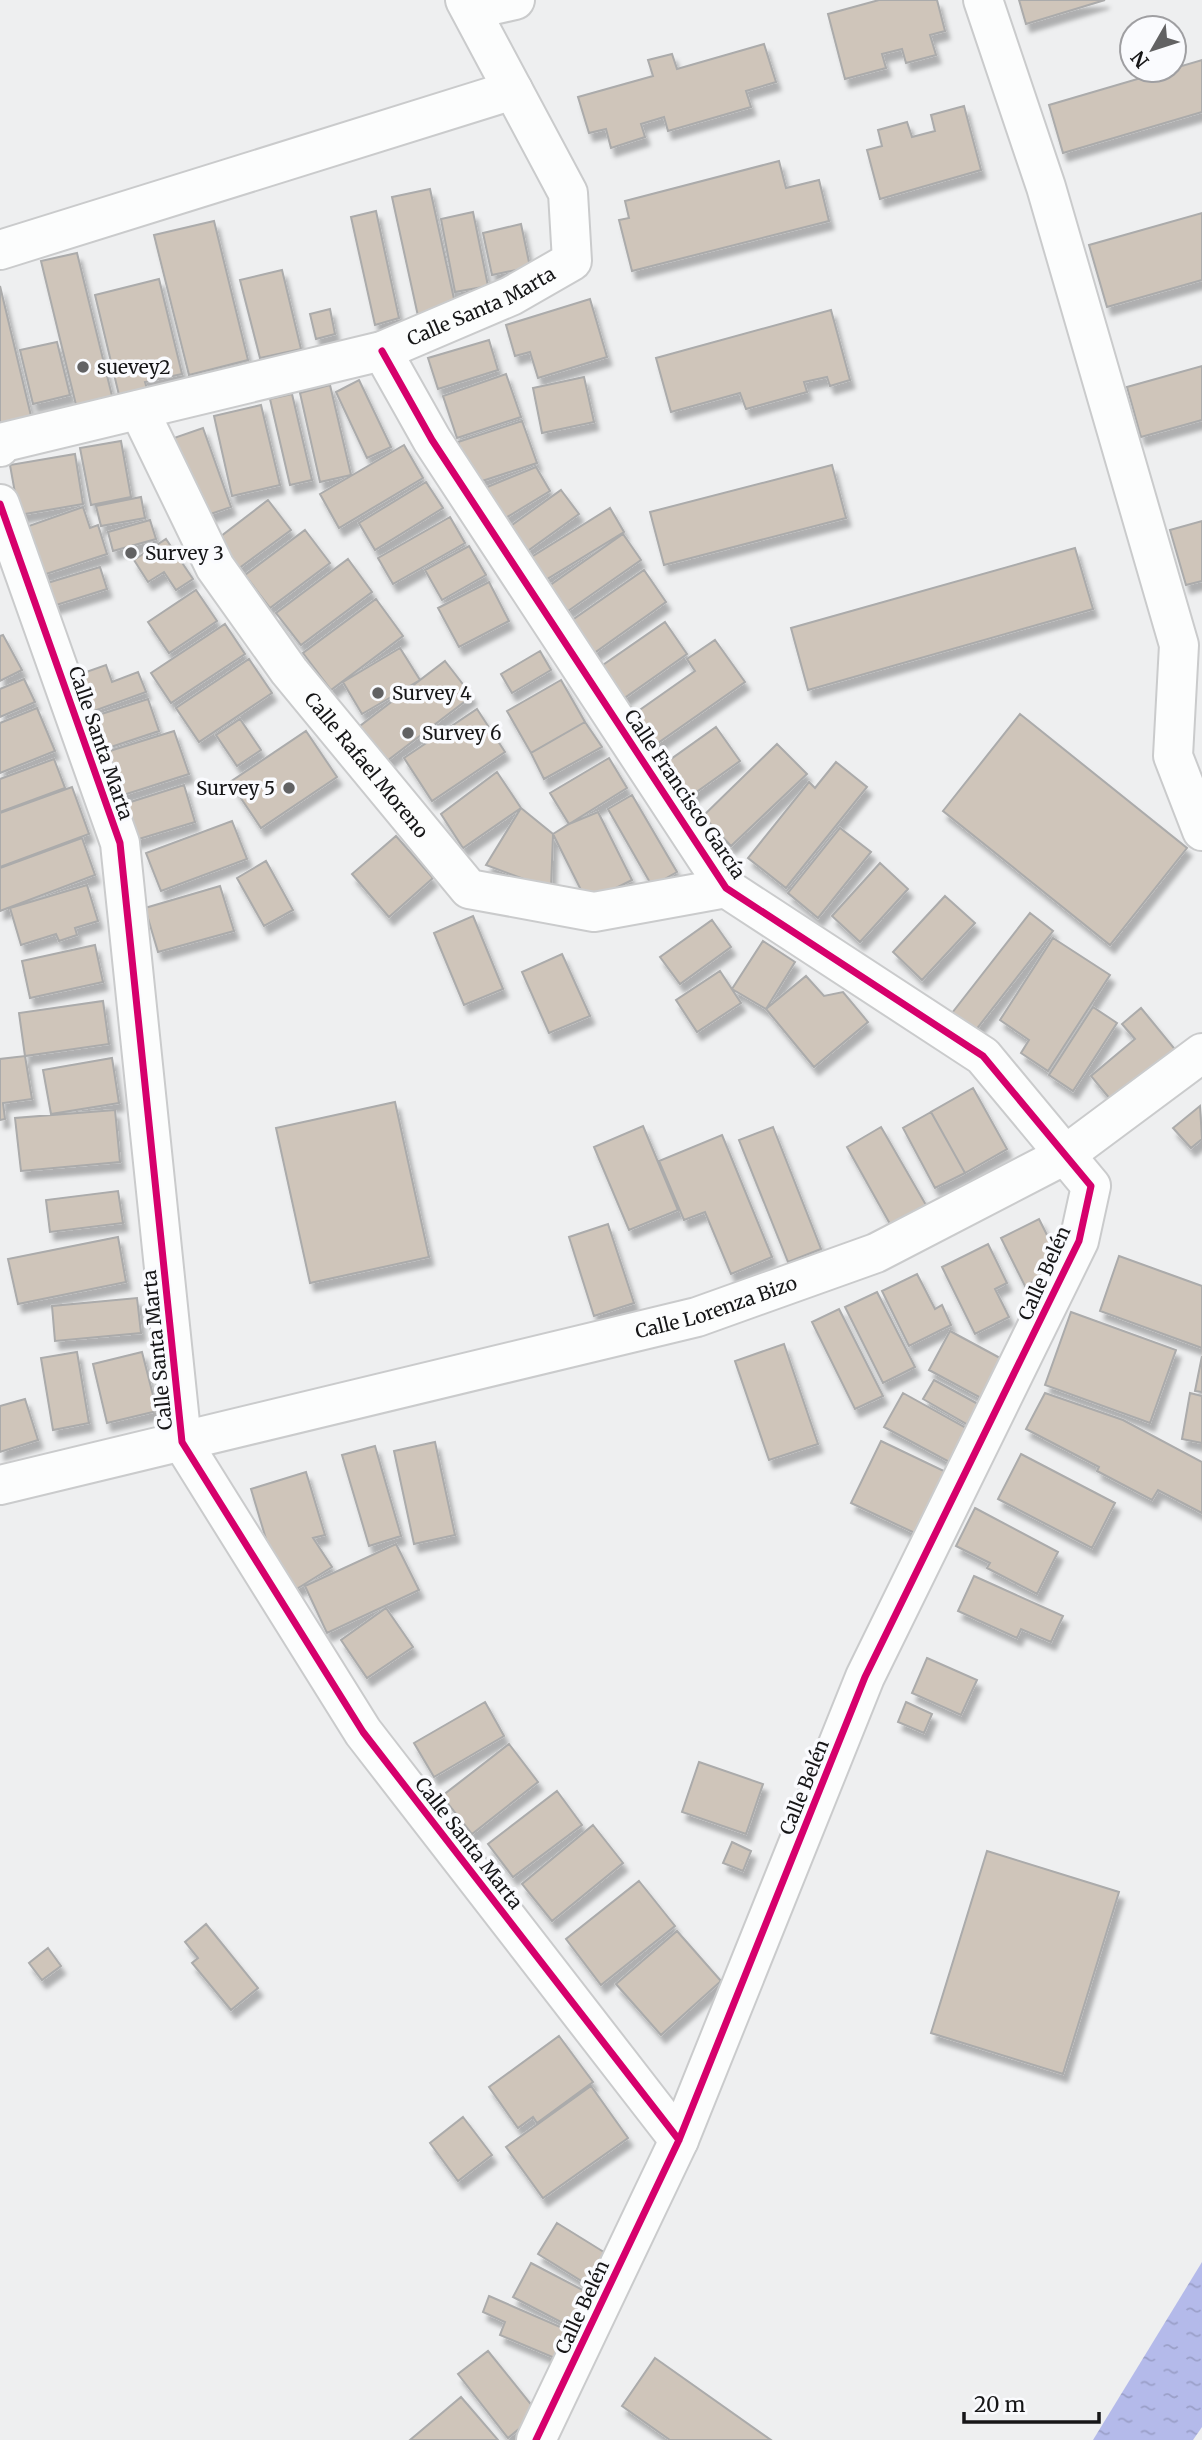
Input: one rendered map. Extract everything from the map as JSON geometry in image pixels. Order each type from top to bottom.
[{"type":"street","points":[[468,5],[516,0]]},
{"type":"street","points":[[983,0],[1045,187],[1179,645],[1173,756],[1202,831]]},
{"type":"street","name":"Calle Santa Marta","points":[[0,447],[4,442],[382,351],[511,296],[572,261],[568,193],[468,5]]},
{"type":"street","points":[[0,250],[513,90]]},
{"type":"street","name":"Calle Francisco García","points":[[382,351],[432,440],[726,888],[983,1056],[1065,1155]]},
{"type":"street","name":"Calle Rafael Moreno","points":[[139,410],[215,567],[289,671],[469,889],[594,912],[726,888]]},
{"type":"street","name":"Calle Santa Marta","points":[[0,504],[120,843],[182,1442],[363,1731],[679,2140]]},
{"type":"street","name":"Calle Lorenza Bizo","points":[[0,1485],[697,1317],[876,1253],[1065,1155],[1202,1053]]},
{"type":"street","name":"Calle Belén","points":[[536,2440],[679,2140],[865,1677],[1079,1241],[1091,1186],[1065,1155]]},
{"type":"water","points":[[1202,2262],[1202,2427],[1193,2440],[1093,2440]]},
{"type":"building","points":[[879,0],[937,0],[945,31],[930,35],[936,55],[906,63],[902,49],[882,54],[886,68],[845,79],[828,14]]},
{"type":"building","points":[[1019,0],[1105,0],[1026,24]]},
{"type":"building","points":[[764,44],[776,82],[746,91],[751,107],[668,131],[664,117],[641,124],[645,137],[611,148],[606,129],[589,133],[578,97],[653,76],[648,60],[672,54],[677,69]]},
{"type":"building","points":[[1202,60],[1202,112],[1063,153],[1049,105],[1120,84],[1188,84],[1188,64]]},
{"type":"building","points":[[964,106],[981,170],[880,199],[867,150],[882,146],[878,130],[907,122],[912,137],[935,131],[931,115]]},
{"type":"building","points":[[779,161],[786,188],[819,180],[829,221],[632,271],[619,220],[629,218],[625,201]]},
{"type":"building","points":[[430,189],[456,308],[418,316],[392,197]]},
{"type":"building","points":[[376,211],[399,318],[375,325],[351,217]]},
{"type":"building","points":[[473,212],[488,286],[455,292],[441,219]]},
{"type":"building","points":[[1202,213],[1202,280],[1107,307],[1089,245]]},
{"type":"building","points":[[214,221],[248,360],[189,375],[154,235]]},
{"type":"building","points":[[521,224],[530,267],[492,275],[483,233]]},
{"type":"building","points":[[77,253],[113,400],[77,409],[41,261]]},
{"type":"building","points":[[282,270],[301,349],[260,358],[240,280]]},
{"type":"building","points":[[159,279],[182,374],[145,382],[147,389],[119,395],[95,295]]},
{"type":"building","points":[[0,286],[31,416],[0,423]]},
{"type":"building","points":[[590,299],[607,357],[538,378],[530,352],[515,356],[506,325]]},
{"type":"building","points":[[330,309],[335,334],[316,339],[310,314]]},
{"type":"building","points":[[831,310],[850,380],[830,386],[827,377],[804,382],[807,392],[746,409],[740,393],[671,412],[656,358]]},
{"type":"building","points":[[489,340],[498,370],[438,389],[428,358]]},
{"type":"building","points":[[57,342],[70,395],[33,404],[20,350]]},
{"type":"building","points":[[1202,366],[1202,420],[1141,437],[1127,387]]},
{"type":"building","points":[[506,374],[521,417],[457,438],[443,396]]},
{"type":"building","points":[[584,377],[594,422],[542,433],[533,388]]},
{"type":"building","points":[[359,380],[391,447],[367,458],[336,392]]},
{"type":"building","points":[[330,385],[351,475],[320,482],[300,393]]},
{"type":"building","points":[[292,394],[312,480],[290,485],[270,399]]},
{"type":"building","points":[[261,405],[280,485],[232,496],[214,416]]},
{"type":"building","points":[[522,421],[537,463],[473,484],[458,442]]},
{"type":"building","points":[[203,428],[231,507],[199,518],[171,439]]},
{"type":"building","points":[[121,441],[131,497],[91,505],[80,448]]},
{"type":"building","points":[[404,445],[423,478],[339,528],[320,494]]},
{"type":"building","points":[[75,454],[83,504],[19,515],[10,465]]},
{"type":"building","points":[[832,465],[846,518],[664,565],[650,512]]},
{"type":"building","points":[[536,467],[550,491],[499,522],[480,490]]},
{"type":"building","points":[[426,482],[443,508],[375,550],[359,523]]},
{"type":"building","points":[[561,490],[579,514],[522,555],[505,530]]},
{"type":"building","points":[[141,497],[145,518],[101,526],[96,506]]},
{"type":"building","points":[[268,500],[291,530],[238,569],[216,540]]},
{"type":"building","points":[[83,507],[90,528],[98,525],[107,554],[40,576],[23,528]]},
{"type":"building","points":[[610,508],[624,532],[539,584],[525,561]]},
{"type":"building","points":[[450,517],[465,543],[393,584],[378,558]]},
{"type":"building","points":[[150,520],[156,539],[113,551],[108,532]]},
{"type":"building","points":[[1202,521],[1202,581],[1186,585],[1170,530]]},
{"type":"building","points":[[305,530],[330,563],[270,608],[245,575]]},
{"type":"building","points":[[623,534],[641,560],[568,611],[549,586]]},
{"type":"building","points":[[166,539],[193,579],[176,590],[164,572],[148,582],[134,560]]},
{"type":"building","points":[[469,546],[486,575],[442,600],[425,570]]},
{"type":"building","points":[[1075,548],[1093,609],[808,690],[791,628]]},
{"type":"building","points":[[348,559],[372,592],[301,645],[276,613]]},
{"type":"building","points":[[100,567],[107,589],[50,607],[44,584]]},
{"type":"building","points":[[644,570],[666,602],[590,656],[568,623]]},
{"type":"building","points":[[489,582],[509,621],[459,647],[438,608]]},
{"type":"building","points":[[196,590],[217,621],[169,653],[148,622]]},
{"type":"building","points":[[376,599],[403,636],[331,690],[303,653]]},
{"type":"building","points":[[665,622],[687,654],[623,699],[600,667]]},
{"type":"building","points":[[225,624],[245,654],[171,703],[151,673]]},
{"type":"building","points":[[3,635],[22,670],[0,681],[0,636]]},
{"type":"building","points":[[715,640],[745,682],[655,745],[634,714],[695,671],[687,659]]},
{"type":"building","points":[[400,648],[420,680],[362,714],[343,682]]},
{"type":"building","points":[[540,651],[551,670],[512,693],[501,674]]},
{"type":"building","points":[[249,659],[272,693],[199,742],[176,708]]},
{"type":"building","points":[[445,661],[472,696],[383,764],[356,729]]},
{"type":"building","points":[[106,665],[112,682],[138,672],[146,692],[83,715],[69,678]]},
{"type":"building","points":[[24,679],[35,702],[0,717],[0,689]]},
{"type":"building","points":[[561,680],[585,722],[531,753],[507,711]]},
{"type":"building","points":[[148,699],[159,731],[99,751],[89,718]]},
{"type":"building","points":[[37,708],[55,751],[0,773],[0,723]]},
{"type":"building","points":[[477,709],[505,752],[432,801],[404,758]]},
{"type":"building","points":[[1020,714],[1187,848],[1110,945],[943,811]]},
{"type":"building","points":[[240,719],[261,750],[237,766],[216,735]]},
{"type":"building","points":[[585,722],[602,747],[544,779],[531,753]]},
{"type":"building","points":[[716,727],[740,761],[688,798],[664,764]]},
{"type":"building","points":[[174,731],[189,774],[114,798],[100,754]]},
{"type":"building","points":[[306,731],[337,777],[261,828],[230,782]]},
{"type":"building","points":[[777,744],[807,774],[731,846],[703,816]]},
{"type":"building","points":[[609,758],[627,788],[569,824],[550,793]]},
{"type":"building","points":[[54,759],[65,788],[0,812],[0,779]]},
{"type":"building","points":[[836,762],[867,787],[786,888],[748,858],[809,782],[815,788]]},
{"type":"building","points":[[497,772],[521,808],[463,848],[441,814]]},
{"type":"building","points":[[184,785],[195,822],[129,842],[118,806]]},
{"type":"building","points":[[72,787],[89,834],[0,867],[0,813]]},
{"type":"building","points":[[632,795],[677,872],[652,886],[608,809]]},
{"type":"building","points":[[521,808],[553,834],[551,889],[486,865]]},
{"type":"building","points":[[598,812],[632,880],[600,896],[584,896],[553,834]]},
{"type":"building","points":[[232,821],[247,859],[161,891],[146,853]]},
{"type":"building","points":[[840,828],[871,852],[818,918],[788,893]]},
{"type":"building","points":[[396,836],[433,878],[389,917],[352,874]]},
{"type":"building","points":[[82,838],[95,875],[0,911],[0,868]]},
{"type":"building","points":[[266,861],[293,910],[264,926],[237,878]]},
{"type":"building","points":[[880,863],[908,889],[860,942],[832,916]]},
{"type":"building","points":[[87,885],[98,921],[75,928],[77,935],[59,941],[56,934],[21,945],[10,908]]},
{"type":"building","points":[[220,886],[234,931],[158,952],[145,908]]},
{"type":"building","points":[[945,896],[975,923],[922,980],[893,952]]},
{"type":"building","points":[[1030,913],[1053,931],[975,1031],[952,1013]]},
{"type":"building","points":[[473,916],[503,989],[464,1005],[434,933]]},
{"type":"building","points":[[712,920],[731,947],[680,984],[660,957]]},
{"type":"building","points":[[1053,938],[1110,975],[1048,1071],[1021,1053],[1029,1040],[1000,1020]]},
{"type":"building","points":[[763,941],[795,962],[766,1009],[732,989]]},
{"type":"building","points":[[95,945],[103,982],[30,998],[22,961]]},
{"type":"building","points":[[562,954],[590,1016],[549,1033],[522,972]]},
{"type":"building","points":[[720,971],[741,1003],[697,1032],[676,1000]]},
{"type":"building","points":[[806,976],[824,996],[843,992],[868,1022],[814,1067],[766,1009]]},
{"type":"building","points":[[103,1001],[109,1044],[25,1056],[19,1013]]},
{"type":"building","points":[[1093,1007],[1117,1023],[1073,1091],[1049,1075]]},
{"type":"building","points":[[1141,1008],[1178,1053],[1115,1105],[1091,1076],[1135,1039],[1122,1024]]},
{"type":"building","points":[[25,1056],[32,1099],[3,1103],[5,1119],[0,1120],[0,1059]]},
{"type":"building","points":[[112,1058],[119,1103],[51,1114],[43,1070]]},
{"type":"building","points":[[973,1088],[1007,1149],[965,1173],[931,1112]]},
{"type":"building","points":[[395,1102],[429,1257],[310,1283],[276,1128]]},
{"type":"building","points":[[1200,1106],[1202,1139],[1191,1148],[1173,1128]]},
{"type":"building","points":[[115,1110],[120,1162],[21,1171],[15,1118]]},
{"type":"building","points":[[931,1112],[965,1173],[935,1188],[903,1128]]},
{"type":"building","points":[[643,1126],[678,1210],[629,1230],[594,1147]]},
{"type":"building","points":[[773,1127],[821,1249],[788,1262],[739,1140]]},
{"type":"building","points":[[881,1127],[926,1205],[890,1224],[847,1147]]},
{"type":"building","points":[[722,1135],[772,1257],[731,1274],[705,1212],[684,1220],[659,1161]]},
{"type":"building","points":[[118,1191],[123,1223],[50,1232],[46,1200]]},
{"type":"building","points":[[1039,1219],[1063,1267],[1025,1286],[1001,1238]]},
{"type":"building","points":[[608,1224],[634,1303],[594,1316],[569,1237]]},
{"type":"building","points":[[118,1237],[126,1282],[18,1304],[8,1259]]},
{"type":"building","points":[[988,1244],[1007,1283],[995,1289],[1009,1317],[975,1334],[942,1267]]},
{"type":"building","points":[[1119,1256],[1202,1286],[1202,1348],[1100,1311]]},
{"type":"building","points":[[917,1274],[935,1309],[942,1305],[951,1325],[909,1346],[882,1291]]},
{"type":"building","points":[[877,1292],[915,1367],[883,1383],[845,1307]]},
{"type":"building","points":[[137,1298],[141,1333],[55,1341],[52,1306]]},
{"type":"building","points":[[839,1309],[883,1396],[855,1409],[812,1322]]},
{"type":"building","points":[[1071,1312],[1176,1350],[1150,1423],[1045,1385]]},
{"type":"building","points":[[950,1331],[1013,1365],[992,1404],[929,1370]]},
{"type":"building","points":[[784,1344],[818,1444],[769,1460],[735,1361]]},
{"type":"building","points":[[77,1352],[89,1423],[53,1430],[41,1358]]},
{"type":"building","points":[[142,1352],[157,1411],[107,1423],[93,1364]]},
{"type":"building","points":[[1202,1356],[1202,1392],[1195,1391]]},
{"type":"building","points":[[934,1380],[989,1410],[977,1430],[923,1399]]},
{"type":"building","points":[[903,1393],[973,1432],[955,1465],[884,1427]]},
{"type":"building","points":[[1045,1393],[1123,1420],[1202,1462],[1202,1513],[1158,1490],[1152,1500],[1097,1471],[1099,1467],[1026,1429]]},
{"type":"building","points":[[1190,1393],[1202,1396],[1202,1443],[1182,1439]]},
{"type":"building","points":[[25,1399],[38,1440],[0,1452],[0,1406]]},
{"type":"building","points":[[881,1441],[948,1473],[919,1535],[851,1503]]},
{"type":"building","points":[[435,1442],[455,1535],[414,1544],[394,1451]]},
{"type":"building","points":[[375,1446],[401,1536],[369,1546],[342,1455]]},
{"type":"building","points":[[1021,1454],[1115,1503],[1092,1548],[998,1499]]},
{"type":"building","points":[[306,1472],[325,1535],[313,1538],[332,1567],[295,1590],[269,1549],[251,1489]]},
{"type":"building","points":[[975,1508],[1058,1552],[1037,1594],[987,1568],[990,1563],[956,1546]]},
{"type":"building","points":[[396,1544],[419,1590],[327,1633],[305,1586]]},
{"type":"building","points":[[974,1576],[1063,1616],[1051,1642],[1021,1629],[1017,1638],[958,1611]]},
{"type":"building","points":[[386,1608],[413,1647],[367,1678],[341,1640]]},
{"type":"building","points":[[927,1658],[977,1680],[961,1715],[912,1693]]},
{"type":"building","points":[[485,1702],[504,1736],[434,1777],[414,1743]]},
{"type":"building","points":[[906,1702],[932,1714],[924,1733],[898,1722]]},
{"type":"building","points":[[509,1744],[538,1782],[472,1834],[442,1796]]},
{"type":"building","points":[[699,1762],[763,1784],[746,1834],[682,1812]]},
{"type":"building","points":[[557,1791],[582,1825],[513,1877],[488,1844]]},
{"type":"building","points":[[593,1825],[623,1863],[552,1921],[522,1884]]},
{"type":"building","points":[[732,1842],[751,1851],[743,1871],[723,1863]]},
{"type":"building","points":[[987,1851],[1119,1892],[1063,2074],[931,2033]]},
{"type":"building","points":[[639,1881],[675,1926],[601,1985],[566,1939]]},
{"type":"building","points":[[206,1924],[258,1988],[231,2010],[192,1963],[198,1958],[185,1942]]},
{"type":"building","points":[[677,1931],[721,1981],[661,2035],[616,1984]]},
{"type":"building","points":[[48,1948],[61,1966],[42,1980],[29,1963]]},
{"type":"building","points":[[559,2036],[593,2082],[537,2123],[533,2117],[518,2128],[489,2087]]},
{"type":"building","points":[[591,2086],[628,2138],[543,2198],[506,2147]]},
{"type":"building","points":[[463,2117],[492,2155],[458,2181],[430,2143]]},
{"type":"building","points":[[557,2223],[607,2254],[588,2285],[538,2254]]},
{"type":"building","points":[[531,2263],[598,2298],[580,2332],[513,2297]]},
{"type":"building","points":[[489,2296],[581,2336],[569,2364],[500,2335],[505,2322],[483,2312]]},
{"type":"building","points":[[488,2351],[538,2413],[508,2438],[458,2374]]},
{"type":"building","points":[[655,2358],[771,2440],[670,2440],[622,2406]]},
{"type":"building","points":[[461,2397],[498,2440],[410,2440]]},
{"type":"cycle path","points":[[382,351],[432,440],[726,888],[983,1056],[1091,1186],[1079,1241],[865,1677],[679,2140],[536,2440]]},
{"type":"cycle path","points":[[0,504],[120,843],[182,1442],[363,1732],[679,2140]]},
{"type":"place","name":"suevey2","points":[[83,367]]},
{"type":"place","name":"Survey 3","points":[[131,553]]},
{"type":"place","name":"Survey 4","points":[[378,693]]},
{"type":"place","name":"Survey 6","points":[[408,733]]},
{"type":"place","name":"Survey 5","points":[[289,788]]}]
